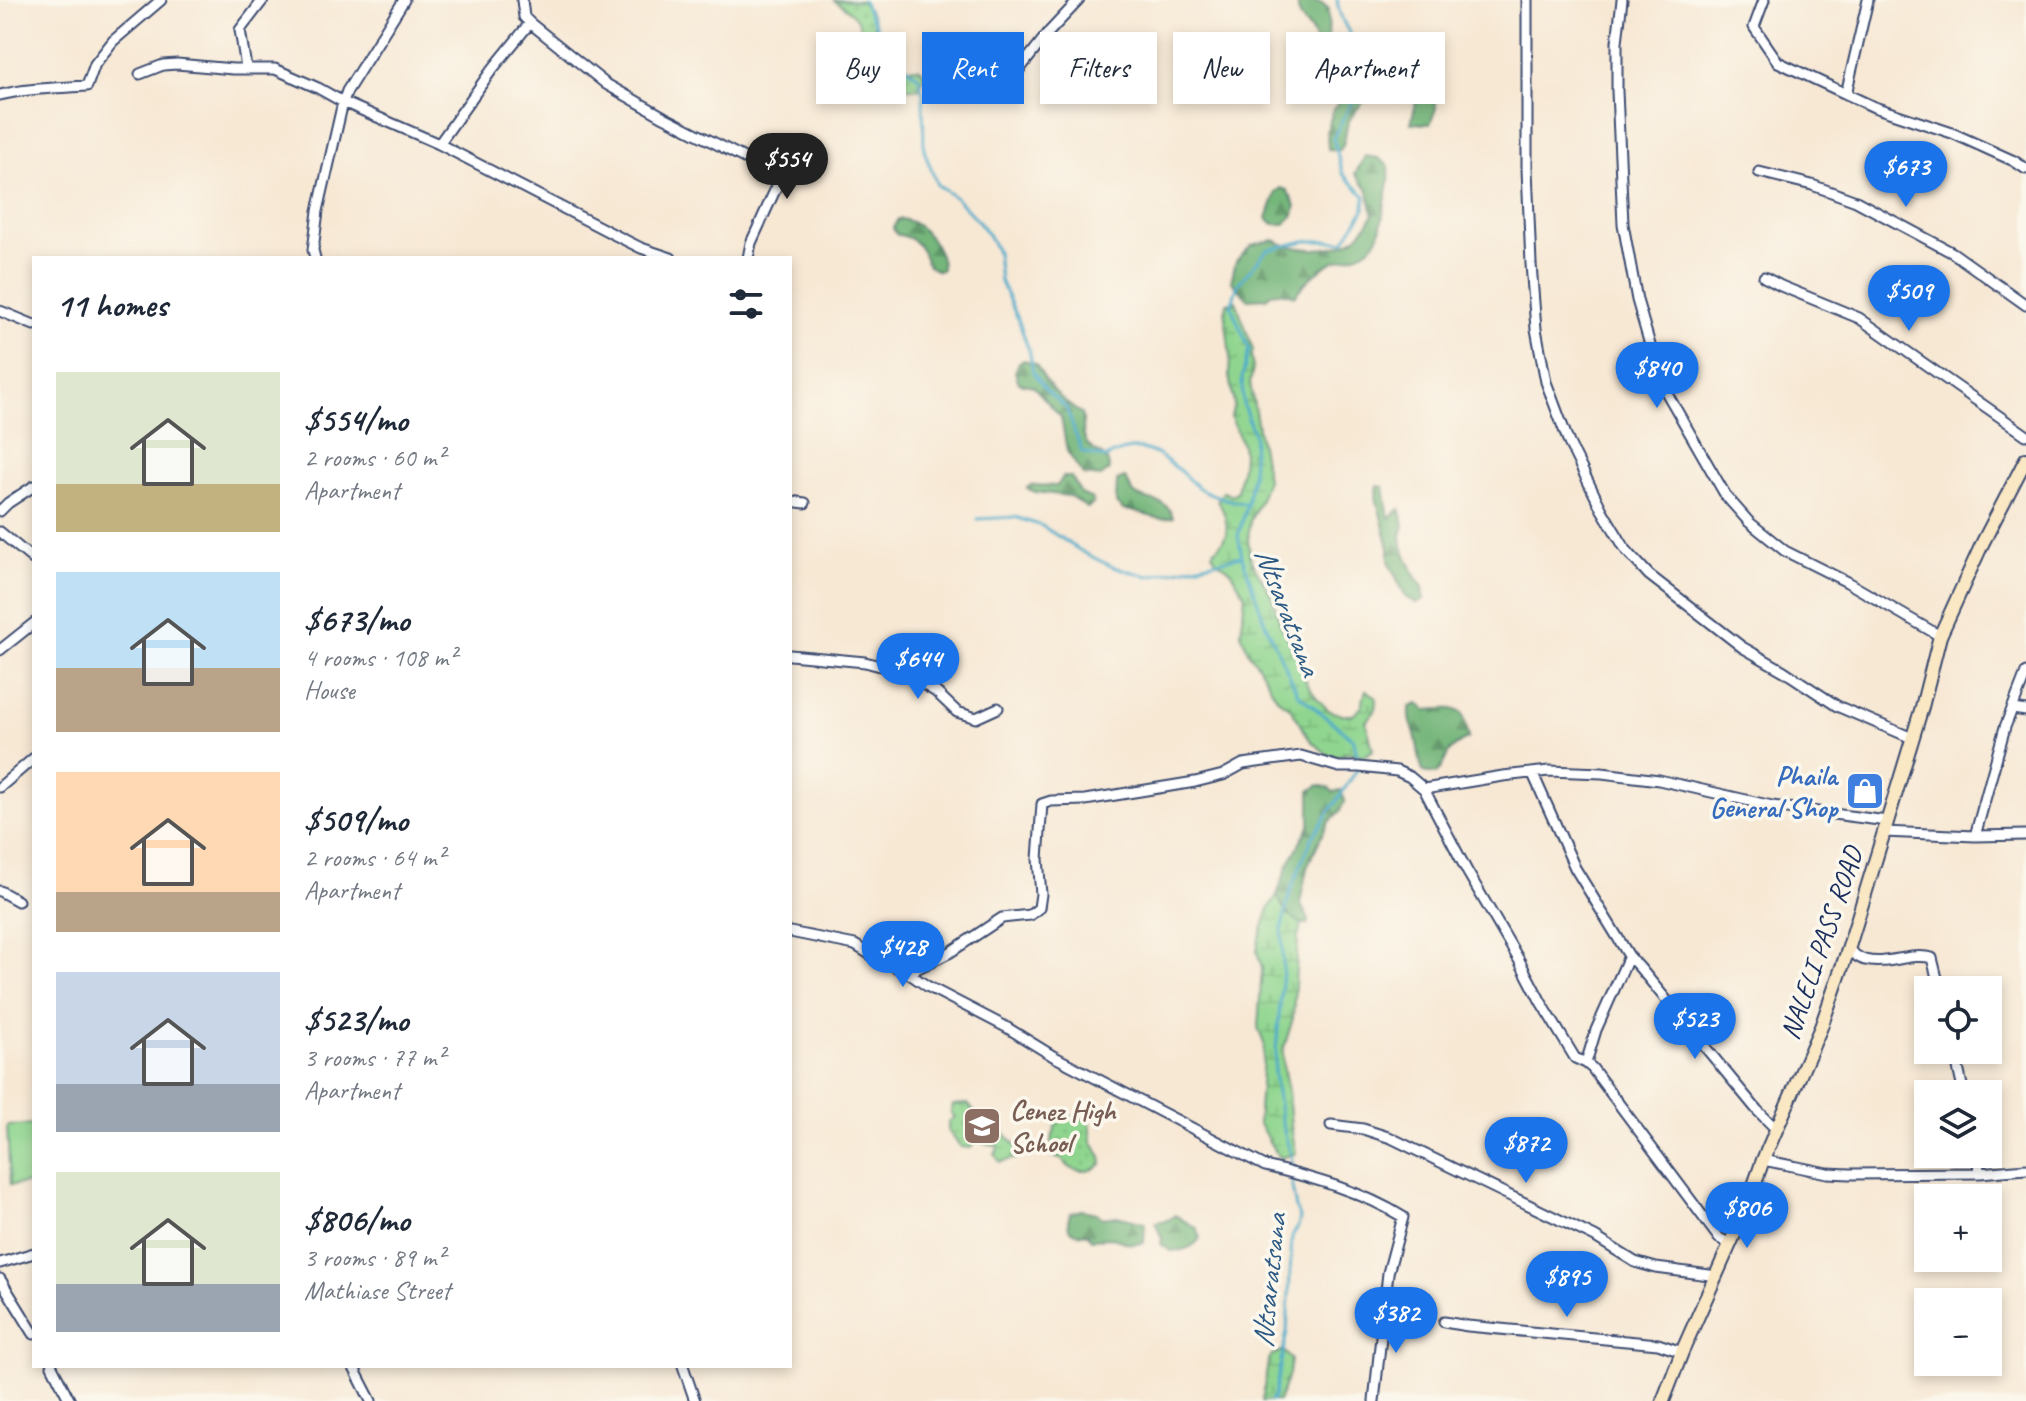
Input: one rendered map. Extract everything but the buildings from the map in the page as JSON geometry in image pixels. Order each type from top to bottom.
[{"type":"main road","name":"NALELI PASS ROAD","points":[[1663,1401],[1821,1027],[1886,827],[1940,636],[1983,542],[2026,459]]},
{"type":"street","points":[[0,95],[29,88],[42,90],[87,86],[95,64],[113,41],[161,0]]},
{"type":"street","points":[[246,67],[240,30],[263,0]]},
{"type":"street","points":[[314,256],[318,211],[343,102],[404,0]]},
{"type":"street","points":[[522,0],[524,17],[606,84],[781,177],[751,243],[748,256]]},
{"type":"street","points":[[1024,62],[1079,0]]},
{"type":"street","points":[[1527,0],[1527,169],[1536,329],[1546,382],[1569,443],[1602,510],[1626,550],[1649,575],[1742,647],[1837,706],[1912,738]]},
{"type":"street","points":[[1622,0],[1617,42],[1617,91],[1623,224],[1637,300],[1661,383],[1726,496],[1749,522],[1785,551],[1847,582],[1940,636]]},
{"type":"street","points":[[1764,0],[1754,27],[1778,62],[1874,107],[1952,133],[2026,169]]},
{"type":"street","points":[[1846,94],[1868,0]]},
{"type":"street","points":[[439,144],[530,23]]},
{"type":"street","points":[[140,74],[163,65],[177,64],[275,69],[439,144],[601,229],[665,256]]},
{"type":"street","points":[[1759,172],[1812,185],[1856,201],[1953,253],[2026,305]]},
{"type":"street","points":[[1764,277],[1859,318],[2026,435]]},
{"type":"street","points":[[0,311],[32,324]]},
{"type":"street","points":[[0,511],[32,487]]},
{"type":"street","points":[[792,501],[805,503]]},
{"type":"street","points":[[0,532],[32,558]]},
{"type":"street","points":[[0,650],[32,625]]},
{"type":"street","points":[[792,655],[865,662],[903,672],[936,692],[957,712],[976,718],[998,708]]},
{"type":"street","points":[[1975,836],[2005,727],[2026,673]]},
{"type":"street","points":[[2013,709],[2026,711]]},
{"type":"street","points":[[908,973],[949,953],[1002,918],[1030,915],[1039,908],[1038,859],[1042,804],[1195,782],[1223,775],[1243,764],[1301,756],[1339,767],[1397,771],[1424,789],[1467,871],[1575,1058],[1586,1063],[1609,1090],[1719,1238],[1730,1244]]},
{"type":"street","points":[[0,787],[32,760]]},
{"type":"street","points":[[1424,789],[1549,771],[1620,774],[1886,827],[1975,836],[2026,835]]},
{"type":"street","points":[[1533,774],[1575,868],[1629,956],[1776,1129]]},
{"type":"street","points":[[0,891],[18,901]]},
{"type":"street","points":[[792,932],[855,945],[1053,1056],[1265,1166],[1368,1197],[1403,1217],[1388,1273],[1374,1401]]},
{"type":"street","points":[[1848,950],[1863,960],[1932,958],[1938,976]]},
{"type":"street","points":[[1586,1063],[1596,1030],[1629,956]]},
{"type":"street","points":[[1331,1125],[1363,1129],[1391,1138],[1595,1237],[1635,1262],[1717,1276]]},
{"type":"street","points":[[1763,1160],[1827,1173],[1980,1173],[2026,1169]]},
{"type":"street","points":[[1979,1168],[1980,1173]]},
{"type":"street","points":[[0,1263],[32,1254]]},
{"type":"street","points":[[0,1279],[32,1331]]},
{"type":"street","points":[[1444,1322],[1658,1344],[1682,1352]]},
{"type":"street","points":[[53,1368],[70,1401]]},
{"type":"street","points":[[354,1368],[371,1401]]},
{"type":"street","points":[[684,1368],[695,1401]]},
{"type":"green space","points":[[833,0],[861,1],[873,20],[874,32],[860,32],[856,19]]},
{"type":"green space","points":[[1298,1],[1322,3],[1329,9],[1328,32],[1311,32],[1300,15]]},
{"type":"green space","points":[[906,68],[922,71],[918,89],[906,87]]},
{"type":"green space","points":[[1337,104],[1362,104],[1349,121],[1340,150],[1328,149],[1327,130]]},
{"type":"green space","points":[[1416,104],[1436,104],[1430,124],[1411,123]]},
{"type":"green space","points":[[1365,156],[1378,158],[1389,166],[1381,228],[1373,245],[1360,254],[1326,265],[1294,296],[1279,292],[1266,298],[1248,299],[1231,281],[1236,261],[1252,245],[1274,240],[1301,248],[1321,249],[1348,242],[1362,230],[1373,215],[1368,190],[1355,174]]},
{"type":"green space","points":[[1281,188],[1287,190],[1296,206],[1294,215],[1285,224],[1273,224],[1267,218],[1276,192]]},
{"type":"green space","points":[[898,219],[914,224],[929,236],[939,252],[942,269],[934,269],[927,263],[915,242],[896,234],[893,228]]},
{"type":"green space","points":[[1236,301],[1253,350],[1250,383],[1267,479],[1250,521],[1248,541],[1251,561],[1271,594],[1281,626],[1316,697],[1328,710],[1353,715],[1361,708],[1366,690],[1376,697],[1375,711],[1366,722],[1373,750],[1364,756],[1348,753],[1332,758],[1310,740],[1290,707],[1275,695],[1249,653],[1241,633],[1245,595],[1229,569],[1212,553],[1226,532],[1224,515],[1217,501],[1223,492],[1231,495],[1237,492],[1242,467],[1242,444],[1231,417],[1234,404],[1225,313],[1227,303]]},
{"type":"green space","points":[[1024,360],[1036,364],[1055,392],[1082,414],[1086,442],[1109,464],[1109,470],[1101,477],[1083,475],[1067,451],[1061,417],[1033,386],[1019,383],[1015,372],[1019,362]]},
{"type":"green space","points":[[1063,477],[1071,477],[1081,494],[1092,499],[1093,504],[1087,508],[1069,496],[1035,492],[1027,488],[1031,485],[1057,486]]},
{"type":"green space","points":[[1125,478],[1135,494],[1166,506],[1173,517],[1160,518],[1123,510],[1116,503],[1117,481]]},
{"type":"green space","points":[[1378,486],[1384,487],[1389,518],[1400,509],[1404,525],[1402,546],[1416,578],[1423,586],[1424,599],[1417,603],[1406,597],[1389,563],[1389,548],[1376,497]]},
{"type":"green space","points":[[1419,704],[1426,710],[1459,711],[1463,714],[1469,738],[1451,750],[1436,774],[1423,772],[1421,764],[1410,713],[1410,707]]},
{"type":"green space","points":[[1319,785],[1333,792],[1341,790],[1345,801],[1328,823],[1307,868],[1300,903],[1309,920],[1308,924],[1302,924],[1289,915],[1277,895],[1288,865],[1310,824],[1310,791]]},
{"type":"green space","points":[[1277,895],[1287,915],[1302,924],[1298,937],[1293,1018],[1283,1051],[1296,1153],[1281,1158],[1258,1123],[1264,1044],[1258,1027],[1262,968],[1257,952],[1269,908]]},
{"type":"green space","points":[[968,1104],[981,1119],[994,1121],[1021,1152],[1018,1158],[1000,1162],[995,1155],[999,1146],[976,1141],[971,1148],[961,1147],[948,1131],[948,1122],[954,1118],[951,1112],[953,1105]]},
{"type":"green space","points":[[1066,1116],[1090,1120],[1092,1141],[1102,1164],[1087,1171],[1076,1170],[1051,1156],[1049,1152],[1057,1120]]},
{"type":"green space","points":[[32,1125],[32,1183],[10,1185],[7,1126]]},
{"type":"green space","points":[[1081,1210],[1097,1213],[1102,1218],[1117,1216],[1145,1223],[1144,1243],[1131,1244],[1112,1238],[1091,1239],[1088,1234],[1076,1233],[1069,1229],[1068,1220],[1070,1213]]},
{"type":"green space","points":[[1175,1215],[1198,1229],[1200,1238],[1187,1248],[1171,1251],[1161,1244],[1162,1238],[1155,1222],[1168,1220]]},
{"type":"green space","points":[[1283,1350],[1291,1360],[1278,1401],[1262,1401],[1268,1362],[1271,1356]]},
{"type":"waterway","points":[[863,0],[894,58],[919,77],[923,95],[924,150],[937,185],[956,198],[989,236],[997,252],[1000,281],[1018,319],[1033,372],[1046,390],[1066,408],[1082,452],[1105,458],[1127,450],[1153,452],[1204,491],[1247,504]]},
{"type":"waterway","name":"Ntsaratsana","points":[[1271,1401],[1287,1332],[1292,1236],[1300,1218],[1274,1074],[1283,970],[1282,927],[1291,889],[1312,838],[1359,767],[1354,740],[1298,694],[1265,623],[1242,556],[1238,536],[1252,476],[1254,436],[1243,404],[1242,378],[1249,349],[1231,306],[1238,284],[1267,250],[1305,241],[1344,241],[1364,210],[1365,196],[1343,174],[1333,138],[1364,79],[1365,54],[1347,29],[1337,0]]},
{"type":"waterway","points":[[978,519],[1015,517],[1042,526],[1113,567],[1148,576],[1242,556]]},
{"type":"place","name":"Phaila General Shop","points":[[1865,791]]},
{"type":"place","name":"Cenez High School","points":[[982,1126]]}]
